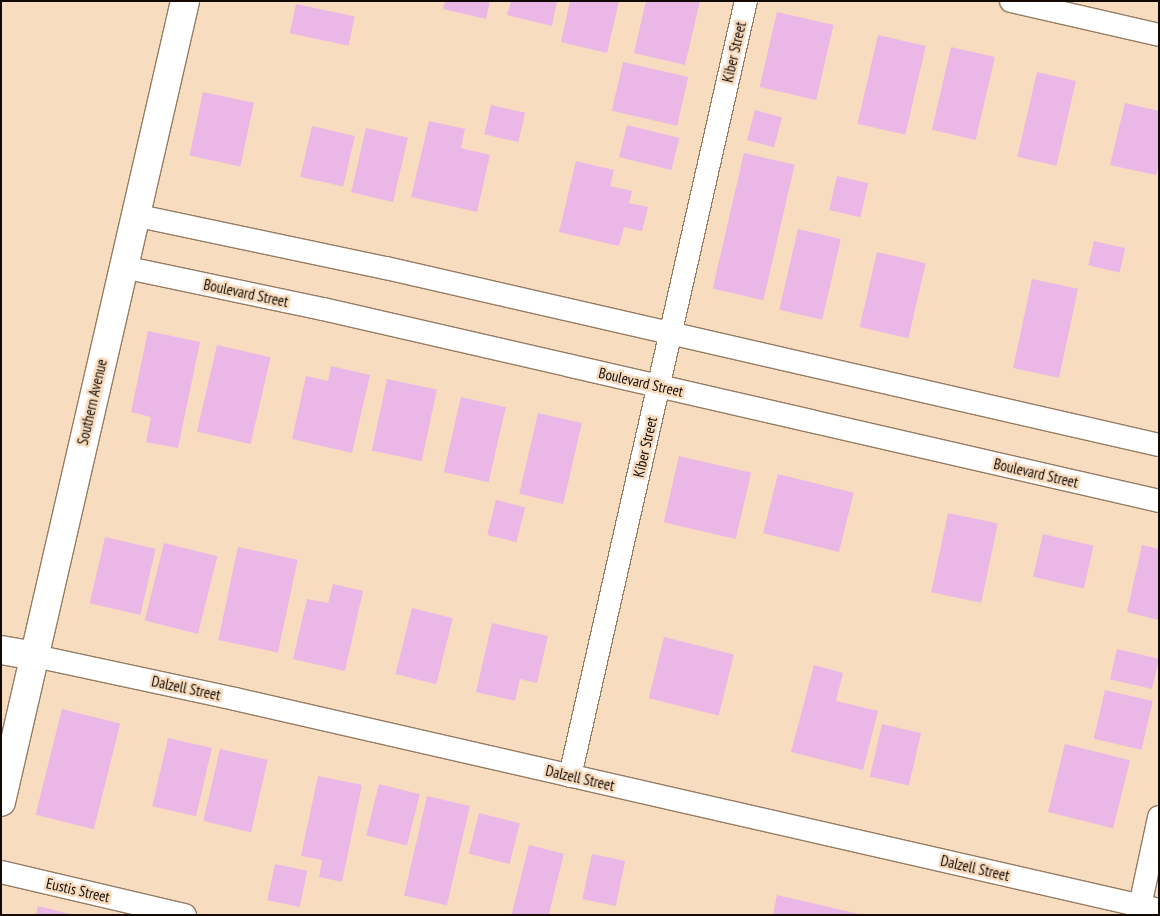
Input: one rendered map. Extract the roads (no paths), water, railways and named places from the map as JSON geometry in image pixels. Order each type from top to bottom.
[{"type":"street","name":"Southern Avenue","points":[[1,802],[134,215],[185,1]]},
{"type":"street","name":"Kiber Street","points":[[570,776],[746,1]]},
{"type":"street","points":[[1011,1],[1159,35]]},
{"type":"street","points":[[134,215],[386,268],[1159,445]]},
{"type":"street","name":"Boulevard Street","points":[[123,267],[332,311],[1159,501]]},
{"type":"street","name":"Dalzell Street","points":[[1,650],[235,699],[1149,908]]},
{"type":"street","points":[[1149,908],[1159,817]]},
{"type":"street","name":"Eustis Street","points":[[1,872],[185,915]]}]
